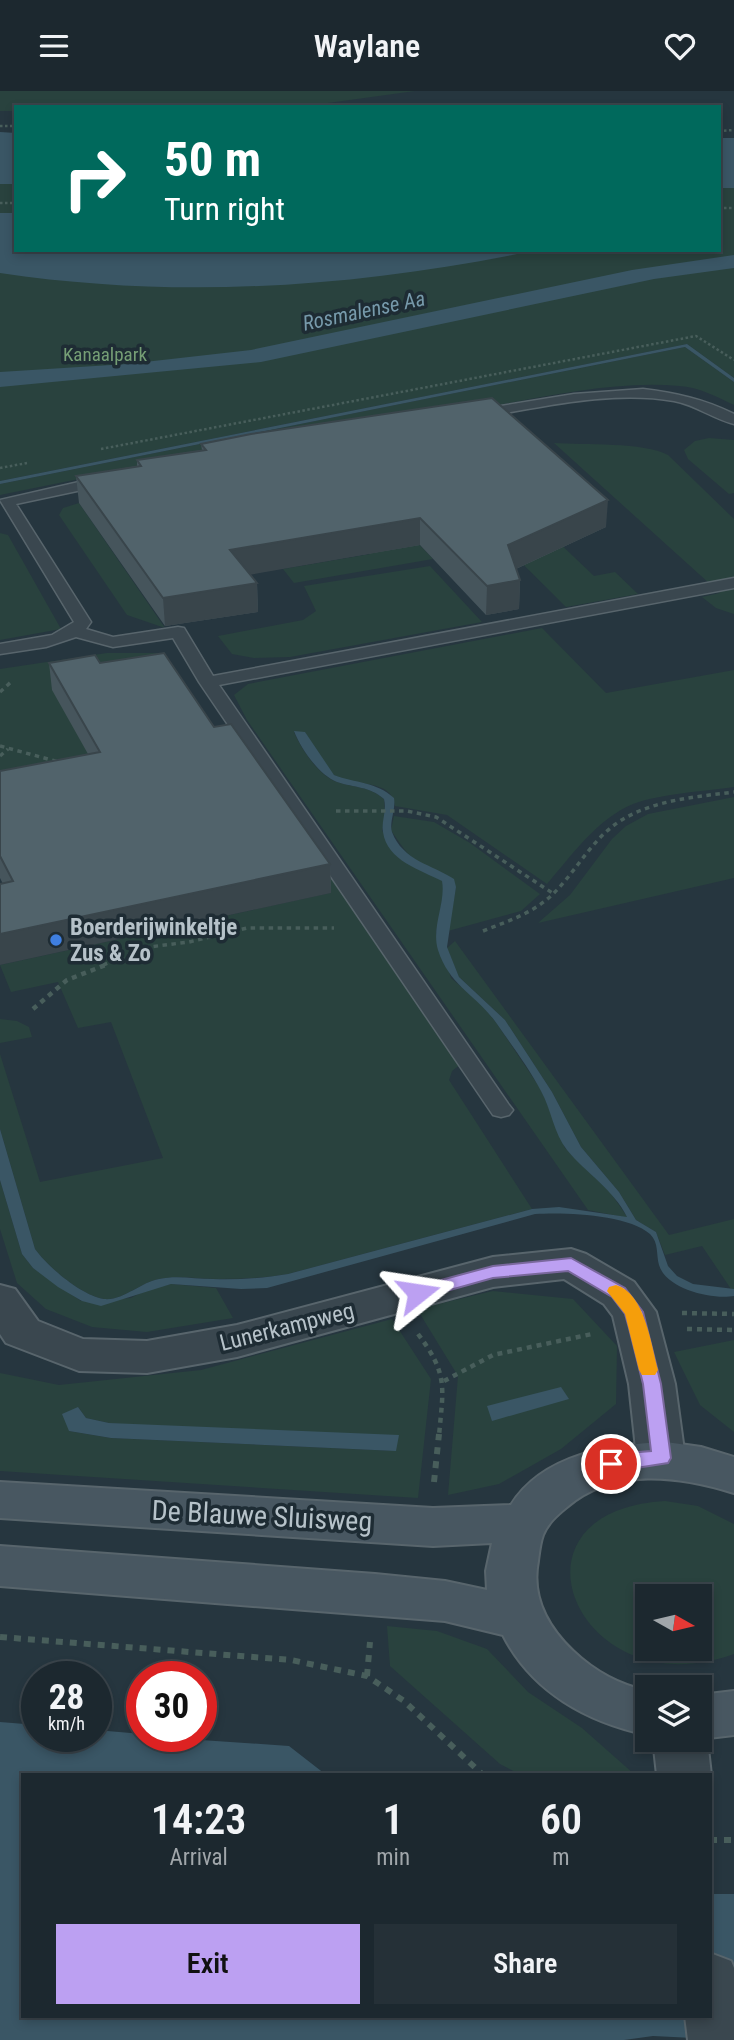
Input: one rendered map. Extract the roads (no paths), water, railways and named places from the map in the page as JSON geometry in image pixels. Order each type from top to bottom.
[{"type":"main road","points":[[635,1709],[597,1696],[563,1675],[537,1648],[519,1618],[510,1585],[512,1553],[524,1523],[541,1500],[565,1481],[595,1468],[627,1460],[662,1458],[711,1465],[734,1475]]},
{"type":"main road","name":"De Blauwe Sluisweg","points":[[0,1500],[433,1527],[524,1523]]},
{"type":"main road","points":[[0,1566],[445,1601],[519,1618]]},
{"type":"main road","points":[[712,1716],[734,1713]]},
{"type":"street","name":"Lunerkampweg","points":[[0,1300],[22,1332],[79,1355],[147,1357],[237,1341],[493,1272],[571,1264],[618,1293],[634,1312],[652,1384],[662,1458]]},
{"type":"street","points":[[681,1752],[684,1773]]},
{"type":"street","points":[[712,1995],[718,2040]]},
{"type":"lane","points":[[462,416],[621,394],[646,393],[694,399],[714,406],[734,420]]},
{"type":"lane","points":[[0,649],[59,639],[76,632],[83,622],[4,502],[127,477]]},
{"type":"lane","points":[[208,681],[734,583]]},
{"type":"lane","points":[[76,632],[113,642],[178,632],[208,681],[501,1110]]},
{"type":"water","points":[[0,132],[14,133],[14,184],[0,184]]},
{"type":"water","points":[[721,138],[734,138],[734,188],[721,188]]},
{"type":"water","points":[[0,213],[14,213],[14,252],[527,252],[403,273],[270,285],[135,286],[0,273]]},
{"type":"water","points":[[734,255],[734,268],[654,279],[261,362],[0,387],[0,372],[127,364],[251,350],[632,270]]},
{"type":"water","points":[[687,344],[734,378],[734,382],[685,347],[0,484],[0,481]]},
{"type":"water","points":[[294,731],[305,732],[334,775],[373,786],[394,798],[391,828],[397,842],[411,856],[454,879],[456,887],[447,947],[459,977],[505,1020],[552,1092],[581,1147],[619,1192],[636,1220],[656,1232],[668,1266],[677,1276],[693,1284],[734,1289],[734,1296],[702,1294],[671,1281],[659,1265],[653,1237],[640,1227],[611,1218],[562,1213],[535,1214],[267,1288],[171,1284],[101,1306],[82,1301],[58,1287],[33,1268],[22,1254],[0,1180],[0,1129],[35,1249],[66,1280],[95,1297],[104,1299],[118,1297],[152,1281],[166,1278],[241,1279],[288,1274],[532,1209],[559,1207],[627,1217],[615,1198],[567,1150],[526,1065],[489,1014],[456,982],[443,963],[436,941],[442,881],[406,863],[391,850],[383,832],[384,799],[367,789],[330,779],[317,768]]},
{"type":"water","points":[[561,1387],[569,1399],[492,1421],[487,1406]]},
{"type":"water","points":[[78,1407],[86,1418],[109,1423],[399,1435],[396,1451],[111,1438],[69,1431],[62,1414]]},
{"type":"water","points":[[0,1722],[21,1724],[21,1752],[112,1752],[112,1731],[126,1733],[126,1752],[217,1752],[217,1741],[289,1746],[324,1773],[21,1773],[21,2018],[712,2018],[712,1894],[734,1894],[734,2040],[653,2036],[624,2040],[0,2040]]},
{"type":"place","name":"Boerderijwinkeltje Zus & Zo","points":[[56,940]]},
{"type":"water label","name":"Rosmalense Aa","points":[[364,311]]},
{"type":"park label","name":"Kanaalpark","points":[[105,354]]}]
